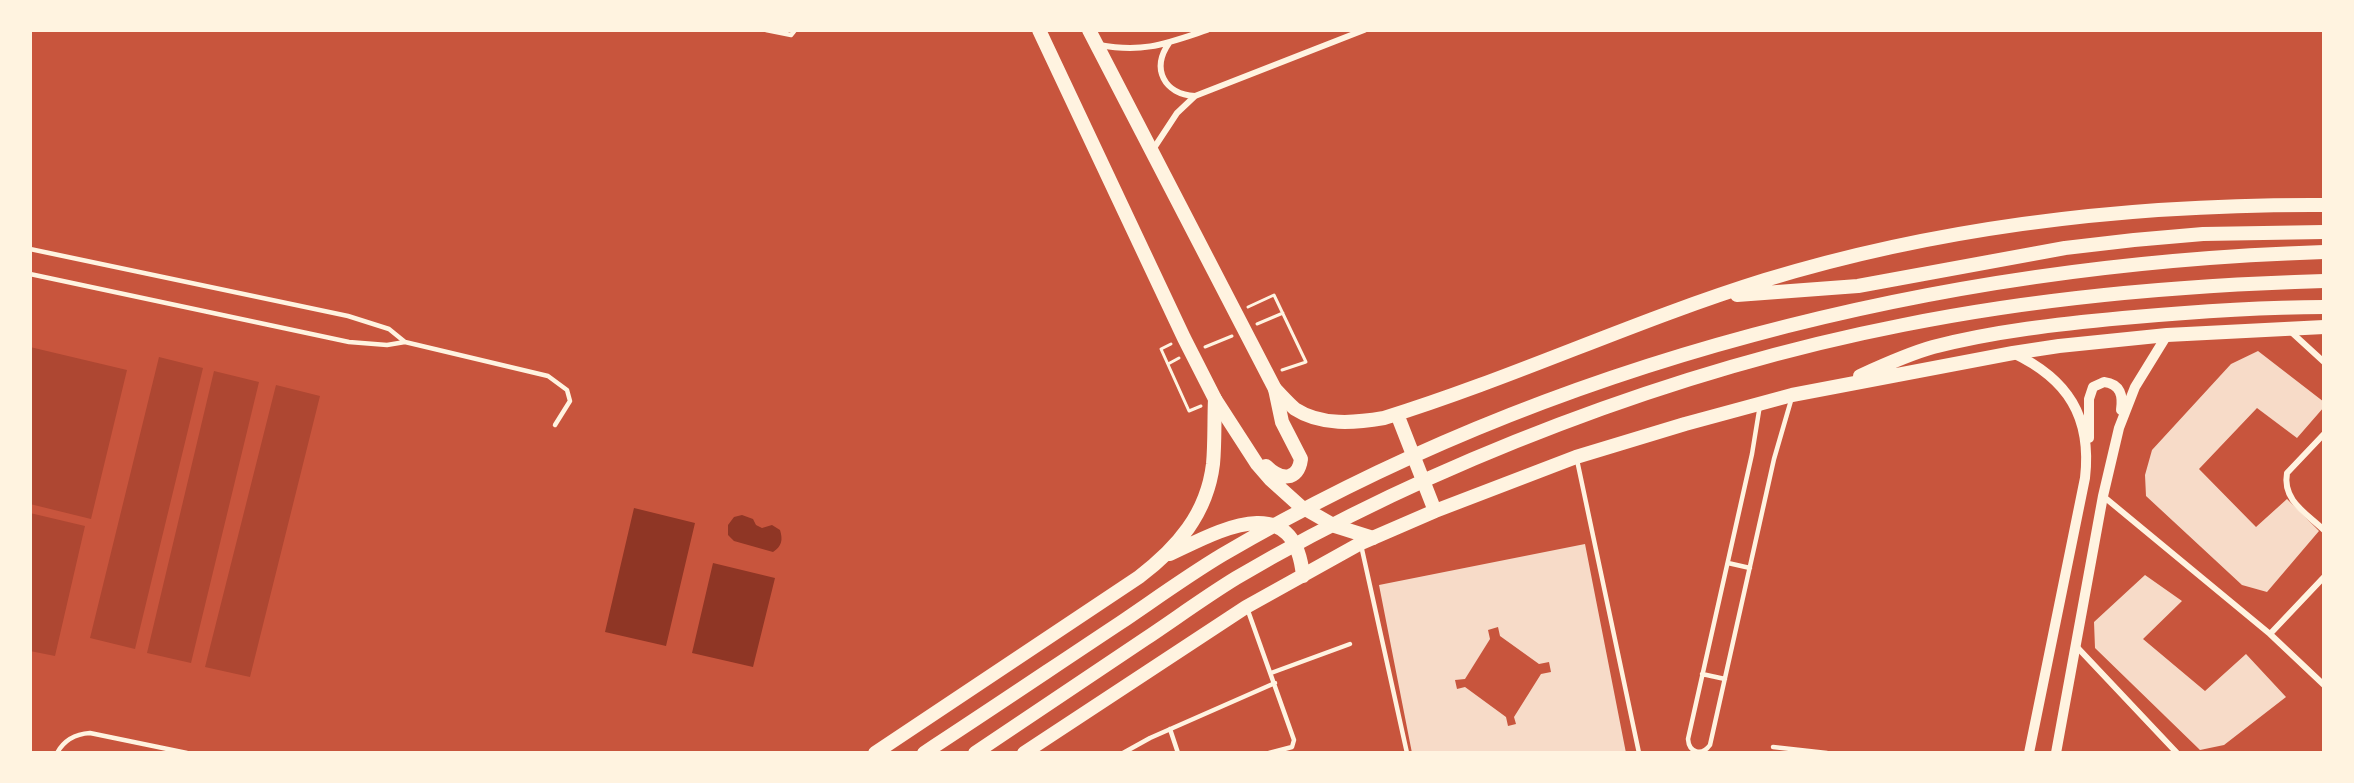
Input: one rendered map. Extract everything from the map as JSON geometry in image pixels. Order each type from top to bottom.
[{"type":"main road","points":[[1039,30],[1215,399],[1270,479],[1300,506],[1335,526],[1367,540]]},
{"type":"main road","points":[[1089,30],[1275,389],[1282,422],[1301,459],[1298,470],[1289,476],[1278,476],[1246,447]]},
{"type":"main road","points":[[1275,389],[1293,407],[1317,418],[1342,422],[1370,420],[1397,414],[1720,295],[1805,268],[1882,250],[2041,222],[2203,207],[2324,205]]},
{"type":"main road","points":[[1720,295],[1858,286],[2065,248],[2134,240],[2214,233],[2324,232]]},
{"type":"main road","points":[[924,753],[1219,557],[1280,523],[1459,437],[1600,382],[1743,337],[1891,302],[2054,275],[2175,261],[2324,252]]},
{"type":"main road","points":[[975,753],[1233,580],[1293,546],[1428,480],[1544,431],[1609,407],[1750,362],[1903,324],[2053,300],[2117,293],[2324,281]]},
{"type":"main road","points":[[1839,385],[1898,359],[1932,348],[1994,334],[2152,315],[2324,307]]},
{"type":"main road","points":[[1024,753],[1246,607],[1367,540],[1435,511],[1576,457],[1792,395],[2059,346],[2168,335],[2324,327]]},
{"type":"main road","points":[[1166,556],[1188,529],[1204,499],[1213,465],[1215,399]]},
{"type":"main road","points":[[1397,414],[1435,511]]},
{"type":"main road","points":[[874,753],[1166,556],[1228,527],[1260,523],[1283,531],[1292,540],[1300,557],[1302,576]]},
{"type":"street","points":[[1096,45],[1125,50],[1146,48],[1207,30]]},
{"type":"street","points":[[1169,42],[1160,62],[1161,73],[1166,83],[1174,91],[1184,96],[1195,96],[1364,30]]},
{"type":"street","points":[[1152,152],[1177,113],[1195,96]]},
{"type":"street","points":[[2286,328],[2324,362]]},
{"type":"street","points":[[2119,428],[2135,387],[2168,335]]},
{"type":"street","points":[[2013,354],[2045,371],[2070,397],[2083,426],[2087,457]]},
{"type":"street","points":[[2029,753],[2085,478],[2090,428],[2089,393],[2098,383],[2110,382],[2119,389],[2122,400],[2119,428],[2103,496],[2056,753]]},
{"type":"street","points":[[2324,434],[2287,473],[2286,481],[2289,497],[2324,530]]},
{"type":"street","points":[[2103,496],[2270,634],[2324,685]]},
{"type":"street","points":[[2270,634],[2324,577]]},
{"type":"street","points":[[2076,646],[2177,753]]},
{"type":"lane","points":[[766,30],[786,36],[791,35],[795,30]]},
{"type":"lane","points":[[30,249],[348,316],[389,329],[405,342]]},
{"type":"lane","points":[[30,274],[350,342],[387,345],[405,342],[548,376],[567,390],[570,401],[555,425]]},
{"type":"lane","points":[[1761,403],[1752,454],[1688,739],[1693,751],[1700,753],[1710,745],[1774,459],[1792,395]]},
{"type":"lane","points":[[1576,457],[1639,753]]},
{"type":"lane","points":[[1367,540],[1407,753]]},
{"type":"lane","points":[[1728,563],[1750,568]]},
{"type":"lane","points":[[1246,607],[1294,740],[1292,747],[1269,753]]},
{"type":"lane","points":[[1271,673],[1350,644]]},
{"type":"lane","points":[[1702,674],[1725,679]]},
{"type":"lane","points":[[1123,753],[1150,738],[1275,683]]},
{"type":"lane","points":[[1170,729],[1178,753]]},
{"type":"lane","points":[[57,753],[67,740],[90,733],[187,753]]},
{"type":"lane","points":[[1773,747],[1827,753]]},
{"type":"path","points":[[1235,313],[1274,295],[1306,362],[1268,376]]},
{"type":"path","points":[[1251,327],[1283,313]]},
{"type":"path","points":[[1199,350],[1241,332]]},
{"type":"path","points":[[1161,349],[1189,411]]},
{"type":"path","points":[[1168,364],[1188,354]]},
{"type":"shaded area","points":[[30,347],[127,370],[91,519],[30,504]]},
{"type":"shaded area","points":[[159,357],[203,368],[135,649],[90,638]]},
{"type":"shaded area","points":[[214,371],[259,382],[191,663],[147,653]]},
{"type":"shaded area","points":[[276,385],[320,396],[250,677],[205,667]]},
{"type":"shaded area","points":[[634,508],[695,523],[666,646],[605,632]]},
{"type":"shaded area","points":[[30,513],[85,526],[55,656],[30,651]]},
{"type":"shaded area","points":[[742,515],[753,519],[756,525],[762,528],[772,525],[780,530],[780,545],[773,552],[734,541],[728,535],[728,525],[734,517]]},
{"type":"shaded area","points":[[713,563],[775,578],[753,667],[692,653]]},
{"type":"building","points":[[2258,351],[2324,402],[2324,407],[2297,438],[2257,408],[2199,469],[2256,527],[2287,499],[2319,531],[2267,592],[2242,585],[2146,496],[2145,475],[2152,450],[2231,364]]},
{"type":"building","points":[[1585,544],[1626,753],[1412,753],[1379,585]],"holes":[[[1498,627],[1500,636],[1539,664],[1549,662],[1551,672],[1541,674],[1514,717],[1516,724],[1508,726],[1506,717],[1465,687],[1457,689],[1455,680],[1465,679],[1490,639],[1488,630]]]},
{"type":"building","points":[[2145,575],[2182,601],[2143,639],[2205,691],[2246,654],[2286,697],[2224,745],[2200,750],[2095,648],[2094,622]]}]
